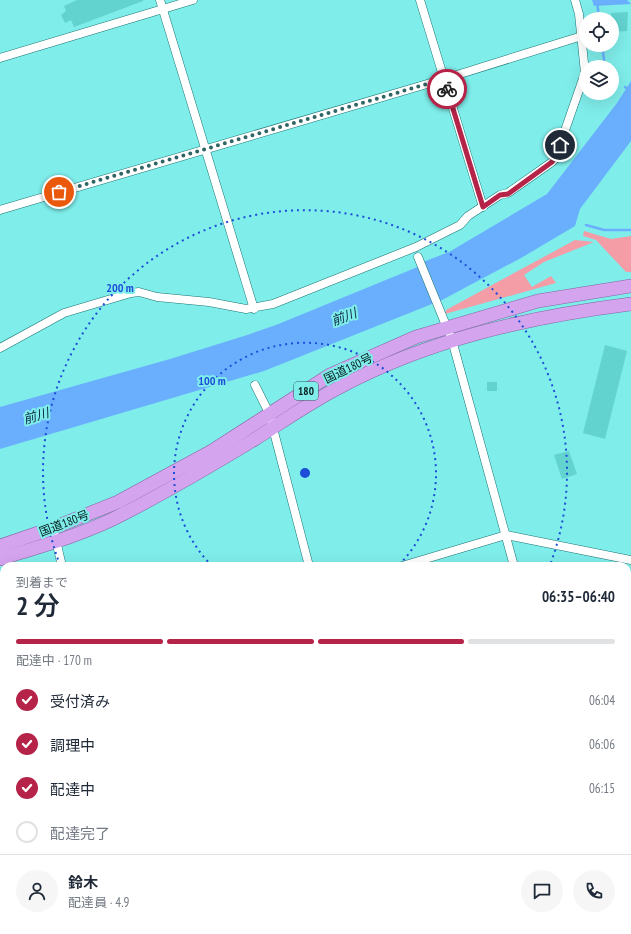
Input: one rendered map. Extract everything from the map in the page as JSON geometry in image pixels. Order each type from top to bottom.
[{"type":"highway","name":"国道180号","points":[[0,546],[53,528],[118,502],[212,451],[269,413],[330,376],[416,337],[447,326],[538,301],[631,286]]},
{"type":"highway","name":"国道180号","points":[[0,558],[56,542],[122,515],[215,464],[338,388],[419,352],[452,340],[496,327],[586,309],[631,304]]},
{"type":"street","points":[[160,0],[207,148],[254,309]]},
{"type":"street","points":[[0,58],[193,0]]},
{"type":"street","points":[[420,0],[483,207]]},
{"type":"street","points":[[575,0],[579,14]]},
{"type":"street","points":[[0,210],[444,79],[579,37]]},
{"type":"street","points":[[0,348],[64,313],[131,292],[139,292],[157,297],[209,302],[246,309],[254,309],[318,288],[416,247],[460,225],[468,216],[500,195],[508,194],[555,159],[584,78],[583,52]]},
{"type":"street","points":[[419,258],[452,340],[513,562]]},
{"type":"street","points":[[255,385],[269,413],[308,562]]},
{"type":"street","points":[[53,528],[61,562]]},
{"type":"street","points":[[415,562],[506,535],[631,560]]},
{"type":"shaded area","points":[[584,231],[611,239],[631,236],[631,272],[626,272],[596,240],[583,236]]},
{"type":"shaded area","points":[[575,240],[594,242],[544,262],[524,275],[532,287],[551,276],[556,283],[445,314],[446,310]]},
{"type":"water","points":[[592,0],[627,0],[631,4],[594,6]]},
{"type":"water","name":"前川","points":[[631,81],[631,141],[580,209],[575,226],[521,258],[442,300],[264,371],[0,449],[0,407],[170,359],[276,325],[420,266],[423,262],[449,252],[547,194],[619,100]]},
{"type":"building","points":[[77,0],[143,1],[74,27],[71,20],[65,23],[61,15],[66,11],[64,6]]},
{"type":"building","points":[[628,12],[627,31],[619,32],[619,13]]},
{"type":"building","points":[[605,345],[627,351],[605,439],[583,433]]},
{"type":"building","points":[[487,382],[497,382],[497,391],[487,391]]},
{"type":"building","points":[[569,451],[577,474],[562,479],[554,455]]},
{"type":"waterway","points":[[597,0],[598,12]]},
{"type":"waterway","points":[[603,52],[604,60]]},
{"type":"waterway","points":[[625,87],[631,91]]},
{"type":"waterway","points":[[586,225],[604,230],[631,230]]},
{"type":"way so far","points":[[59,192],[444,79],[447,89]]},
{"type":"route","points":[[447,89],[483,207],[500,195],[508,194],[552,162],[555,159],[560,145]]}]
